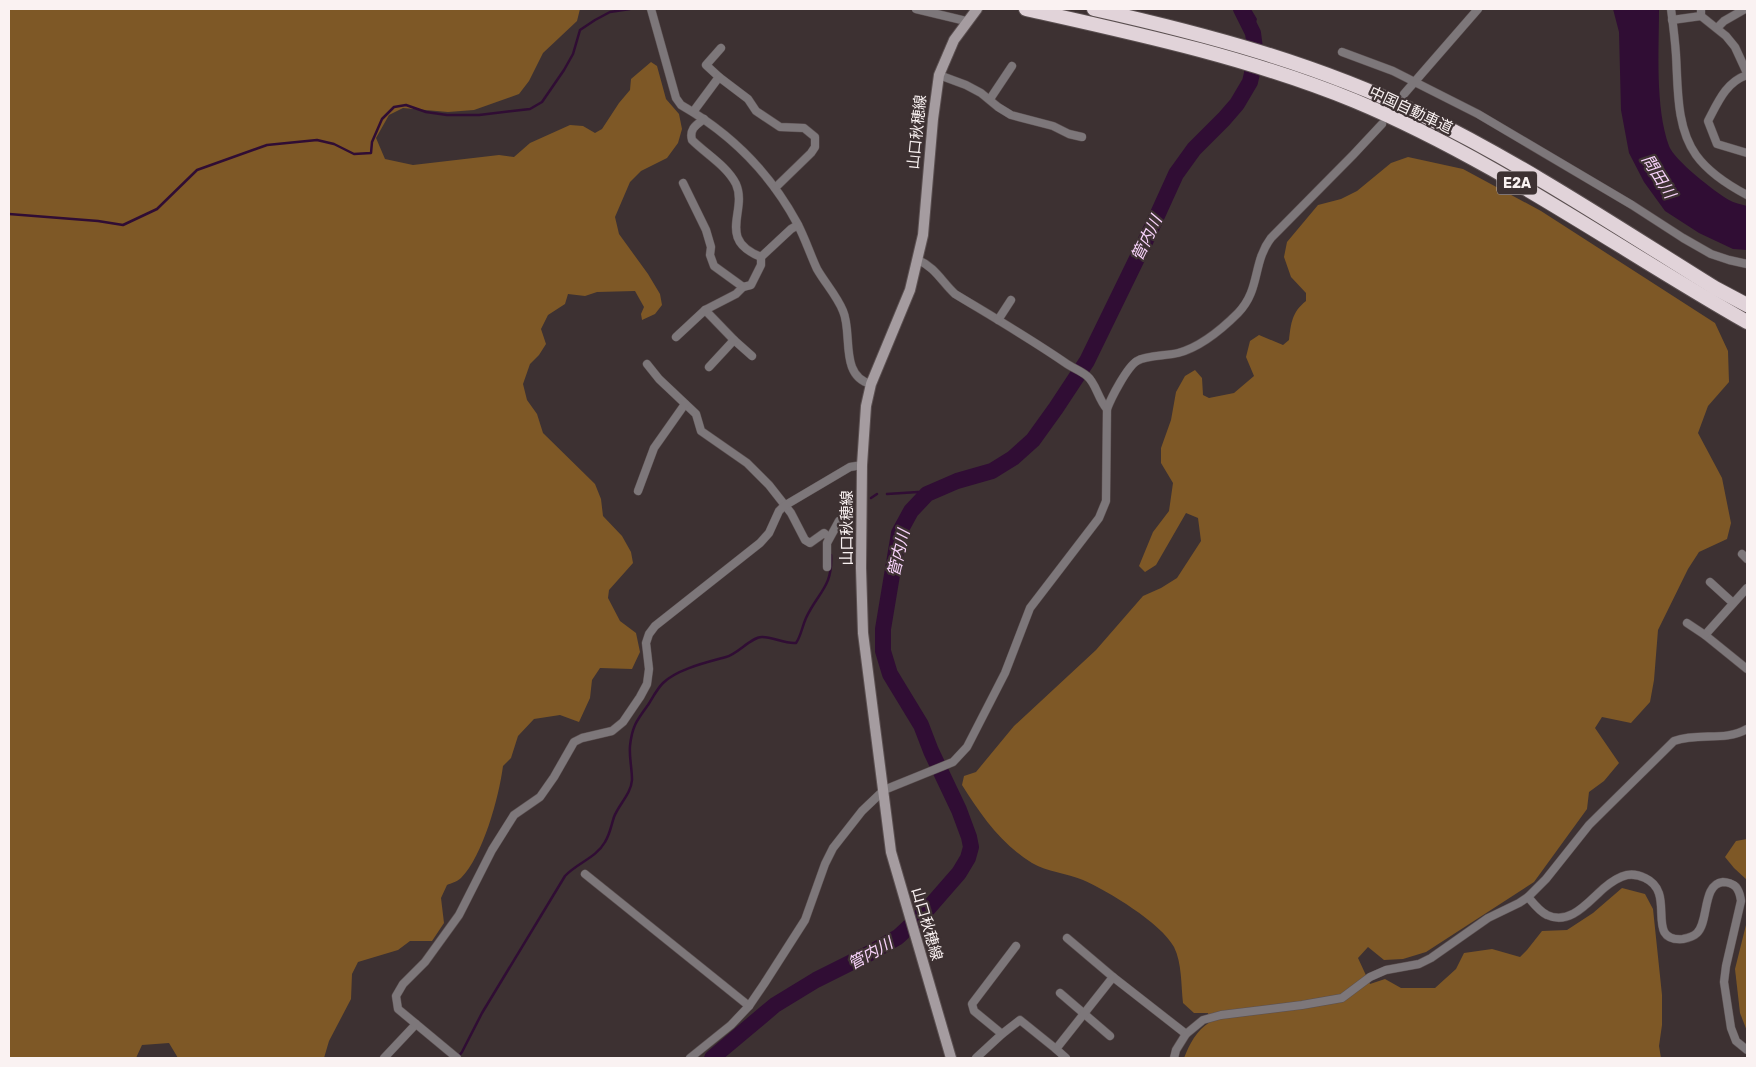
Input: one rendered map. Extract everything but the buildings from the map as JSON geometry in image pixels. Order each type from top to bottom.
[{"type":"highway","name":"中国自動車道","points":[[1026,9],[1188,46],[1273,72],[1356,102],[1468,155],[1747,322]]},
{"type":"highway","name":"中国自動車道","points":[[1094,9],[1192,32],[1279,57],[1346,81],[1386,98],[1471,140],[1715,288],[1747,305]]},
{"type":"main road","name":"山口秋穂線","points":[[951,1058],[891,852],[863,633],[861,568],[862,465],[866,406],[871,384],[910,290],[923,235],[933,119],[939,76],[954,40],[977,9]]},
{"type":"street","points":[[651,9],[676,98],[681,104],[730,139],[752,159],[775,188],[798,225],[817,268],[842,307],[846,318],[848,352],[851,364],[857,376],[866,383],[871,384]]},
{"type":"street","points":[[916,9],[966,22]]},
{"type":"street","points":[[1404,94],[1478,9]]},
{"type":"street","points":[[1671,9],[1680,105],[1683,124],[1689,141],[1696,154],[1720,179],[1747,195]]},
{"type":"street","points":[[1717,28],[1724,21],[1745,9]]},
{"type":"street","points":[[1672,20],[1701,12],[1735,47],[1747,74],[1738,78],[1726,89],[1708,121],[1717,144],[1731,149],[1746,149]]},
{"type":"street","points":[[721,48],[706,65],[748,99],[756,110],[780,127],[804,128],[815,137],[815,147],[811,153],[775,188]]},
{"type":"street","points":[[1342,52],[1393,72],[1478,114],[1704,250],[1729,260],[1747,264]]},
{"type":"street","points":[[990,99],[1012,66]]},
{"type":"street","points":[[939,76],[966,84],[1011,115],[1053,126],[1069,134],[1082,137]]},
{"type":"street","points":[[693,112],[719,77]]},
{"type":"street","points":[[704,119],[692,129],[690,135],[692,140],[730,175],[737,186],[735,228],[738,237],[750,252],[761,257]]},
{"type":"street","points":[[690,1058],[731,1025],[749,1006],[805,920],[822,872],[833,848],[862,811],[872,804],[884,790],[953,762],[967,747],[1005,672],[1030,608],[1099,518],[1106,501],[1107,409],[1122,379],[1137,361],[1191,349],[1223,327],[1239,312],[1248,302],[1254,290],[1264,247],[1382,124]]},
{"type":"street","points":[[683,183],[706,230],[711,247],[710,255],[714,266],[742,287]]},
{"type":"street","points":[[676,337],[705,310],[736,294],[742,287],[751,285],[761,265],[761,257],[790,228],[798,225]]},
{"type":"street","points":[[918,260],[934,269],[944,284],[955,294],[1040,345],[1087,376],[1094,386],[1100,401],[1107,409]]},
{"type":"street","points":[[998,320],[1010,300]]},
{"type":"street","points":[[705,310],[752,356]]},
{"type":"street","points":[[709,368],[734,340]]},
{"type":"street","points":[[647,364],[659,379],[696,414],[701,432],[747,462],[769,485],[791,513],[806,540],[810,543],[824,533],[829,537]]},
{"type":"street","points":[[638,491],[654,448],[685,404]]},
{"type":"street","points":[[456,1057],[398,1009],[396,996],[403,984],[426,962],[460,915],[492,850],[514,815],[540,797],[574,742],[582,738],[612,731],[623,722],[647,684],[649,670],[646,643],[649,634],[655,626],[760,544],[769,533],[784,506],[850,467],[862,465]]},
{"type":"street","points":[[827,567],[827,543],[839,521]]},
{"type":"street","points":[[1710,582],[1733,604]]},
{"type":"street","points":[[1705,635],[1747,588]]},
{"type":"street","points":[[1687,623],[1747,669]]},
{"type":"street","points":[[1174,1058],[1176,1050],[1186,1034],[1203,1020],[1221,1015],[1342,998],[1370,976],[1386,970],[1419,964],[1431,958],[1488,918],[1528,897],[1546,879],[1560,859],[1589,825],[1674,741],[1688,737],[1726,737],[1747,729]]},
{"type":"street","points":[[585,874],[749,1006]]},
{"type":"street","points":[[1528,897],[1545,915],[1560,920],[1572,916],[1613,881],[1626,875],[1639,875],[1650,880],[1659,889],[1662,899],[1661,923],[1664,933],[1670,938],[1682,939],[1697,933],[1702,925],[1712,888],[1719,882],[1726,882],[1735,886],[1740,893],[1740,901],[1724,982],[1731,1028],[1736,1041],[1747,1050]]},
{"type":"street","points":[[1067,938],[1186,1034]]},
{"type":"street","points":[[1002,1034],[974,1011],[972,1004],[1016,946]]},
{"type":"street","points":[[1056,1049],[1113,977]]},
{"type":"street","points":[[1060,993],[1110,1036]]},
{"type":"street","points":[[976,1058],[1020,1020],[1066,1058]]},
{"type":"street","points":[[384,1058],[416,1024]]},
{"type":"shaded area","points":[[9,9],[580,9],[577,21],[543,53],[529,81],[519,94],[474,110],[448,112],[403,108],[389,115],[376,138],[385,159],[413,165],[499,155],[514,157],[530,143],[570,125],[583,126],[595,133],[602,129],[630,90],[631,79],[651,62],[657,66],[666,99],[679,114],[682,129],[678,143],[667,158],[641,171],[630,182],[615,217],[619,234],[648,274],[660,294],[662,305],[655,314],[642,320],[641,314],[644,307],[635,291],[597,292],[585,296],[568,294],[565,304],[548,315],[541,329],[546,344],[530,364],[523,384],[527,400],[537,414],[543,433],[595,484],[601,499],[603,516],[622,536],[631,552],[633,563],[609,590],[608,598],[620,621],[636,633],[640,652],[632,669],[600,668],[592,680],[590,698],[579,722],[560,715],[534,719],[518,736],[511,758],[503,766],[494,809],[476,856],[461,878],[447,885],[441,898],[444,923],[432,941],[410,941],[398,950],[358,962],[352,974],[351,999],[329,1041],[324,1058],[178,1058],[169,1043],[142,1045],[136,1058],[9,1058]]},
{"type":"shaded area","points":[[1408,157],[1463,169],[1541,211],[1715,323],[1728,351],[1729,382],[1708,406],[1698,433],[1722,478],[1731,523],[1727,539],[1699,552],[1688,569],[1658,630],[1654,680],[1650,702],[1631,723],[1602,717],[1595,728],[1619,763],[1604,781],[1589,792],[1587,809],[1534,882],[1426,952],[1403,959],[1384,960],[1368,947],[1358,958],[1370,984],[1385,979],[1401,988],[1435,988],[1456,969],[1464,953],[1492,949],[1520,957],[1542,931],[1567,930],[1593,913],[1622,888],[1645,894],[1653,909],[1662,995],[1662,1025],[1659,1046],[1661,1058],[1184,1058],[1194,1038],[1210,1022],[1208,1013],[1194,1013],[1183,1003],[1177,953],[1167,938],[1146,918],[1094,885],[1038,866],[1021,855],[992,828],[962,785],[964,776],[976,772],[1014,726],[1096,650],[1143,596],[1177,578],[1201,541],[1198,518],[1186,513],[1156,565],[1145,572],[1139,566],[1153,532],[1169,511],[1173,483],[1161,463],[1161,448],[1171,420],[1176,392],[1185,376],[1195,370],[1202,378],[1203,395],[1209,398],[1234,393],[1254,376],[1246,357],[1250,341],[1259,335],[1283,345],[1289,340],[1295,314],[1306,301],[1306,293],[1291,277],[1284,257],[1287,242],[1318,205],[1341,199],[1357,191],[1391,163]]},
{"type":"shaded area","points":[[1747,839],[1747,880],[1725,857],[1736,841]]},
{"type":"shaded area","points":[[1747,921],[1747,1031],[1740,1013],[1735,969]]},
{"type":"water","points":[[1233,9],[1251,9],[1257,19],[1253,33],[1241,16]]},
{"type":"water","name":"問田川","points":[[1613,9],[1659,9],[1658,60],[1660,96],[1669,146],[1686,167],[1714,190],[1735,203],[1747,206],[1747,250],[1733,249],[1699,233],[1665,211],[1644,182],[1629,153],[1621,110],[1619,32]]},
{"type":"waterway","points":[[9,214],[98,221],[123,225],[157,209],[197,170],[267,145],[317,140],[334,144],[354,154],[371,153],[372,142],[382,119],[394,107],[406,105],[426,112],[447,115],[479,115],[530,109],[542,102],[564,70],[573,54],[580,30],[610,12],[630,9]]},
{"type":"waterway","name":"管内川","points":[[712,1058],[775,1005],[816,980],[898,937],[925,912],[959,873],[968,858],[971,847],[959,810],[921,725],[890,674],[883,651],[883,629],[899,533],[911,511],[927,494],[957,481],[992,471],[1013,458],[1033,440],[1087,361],[1176,174],[1194,149],[1237,104],[1250,82],[1256,56],[1253,33],[1241,9]]},
{"type":"waterway","points":[[887,494],[918,492],[927,494]]},
{"type":"waterway","points":[[871,498],[877,494]]},
{"type":"waterway","points":[[837,531],[851,512]]},
{"type":"waterway","points":[[458,1057],[482,1013],[565,876],[597,852],[607,839],[614,817],[631,785],[630,750],[634,728],[659,688],[676,674],[731,655],[758,638],[766,637],[796,643],[806,618],[824,589],[830,575],[831,555]]}]
